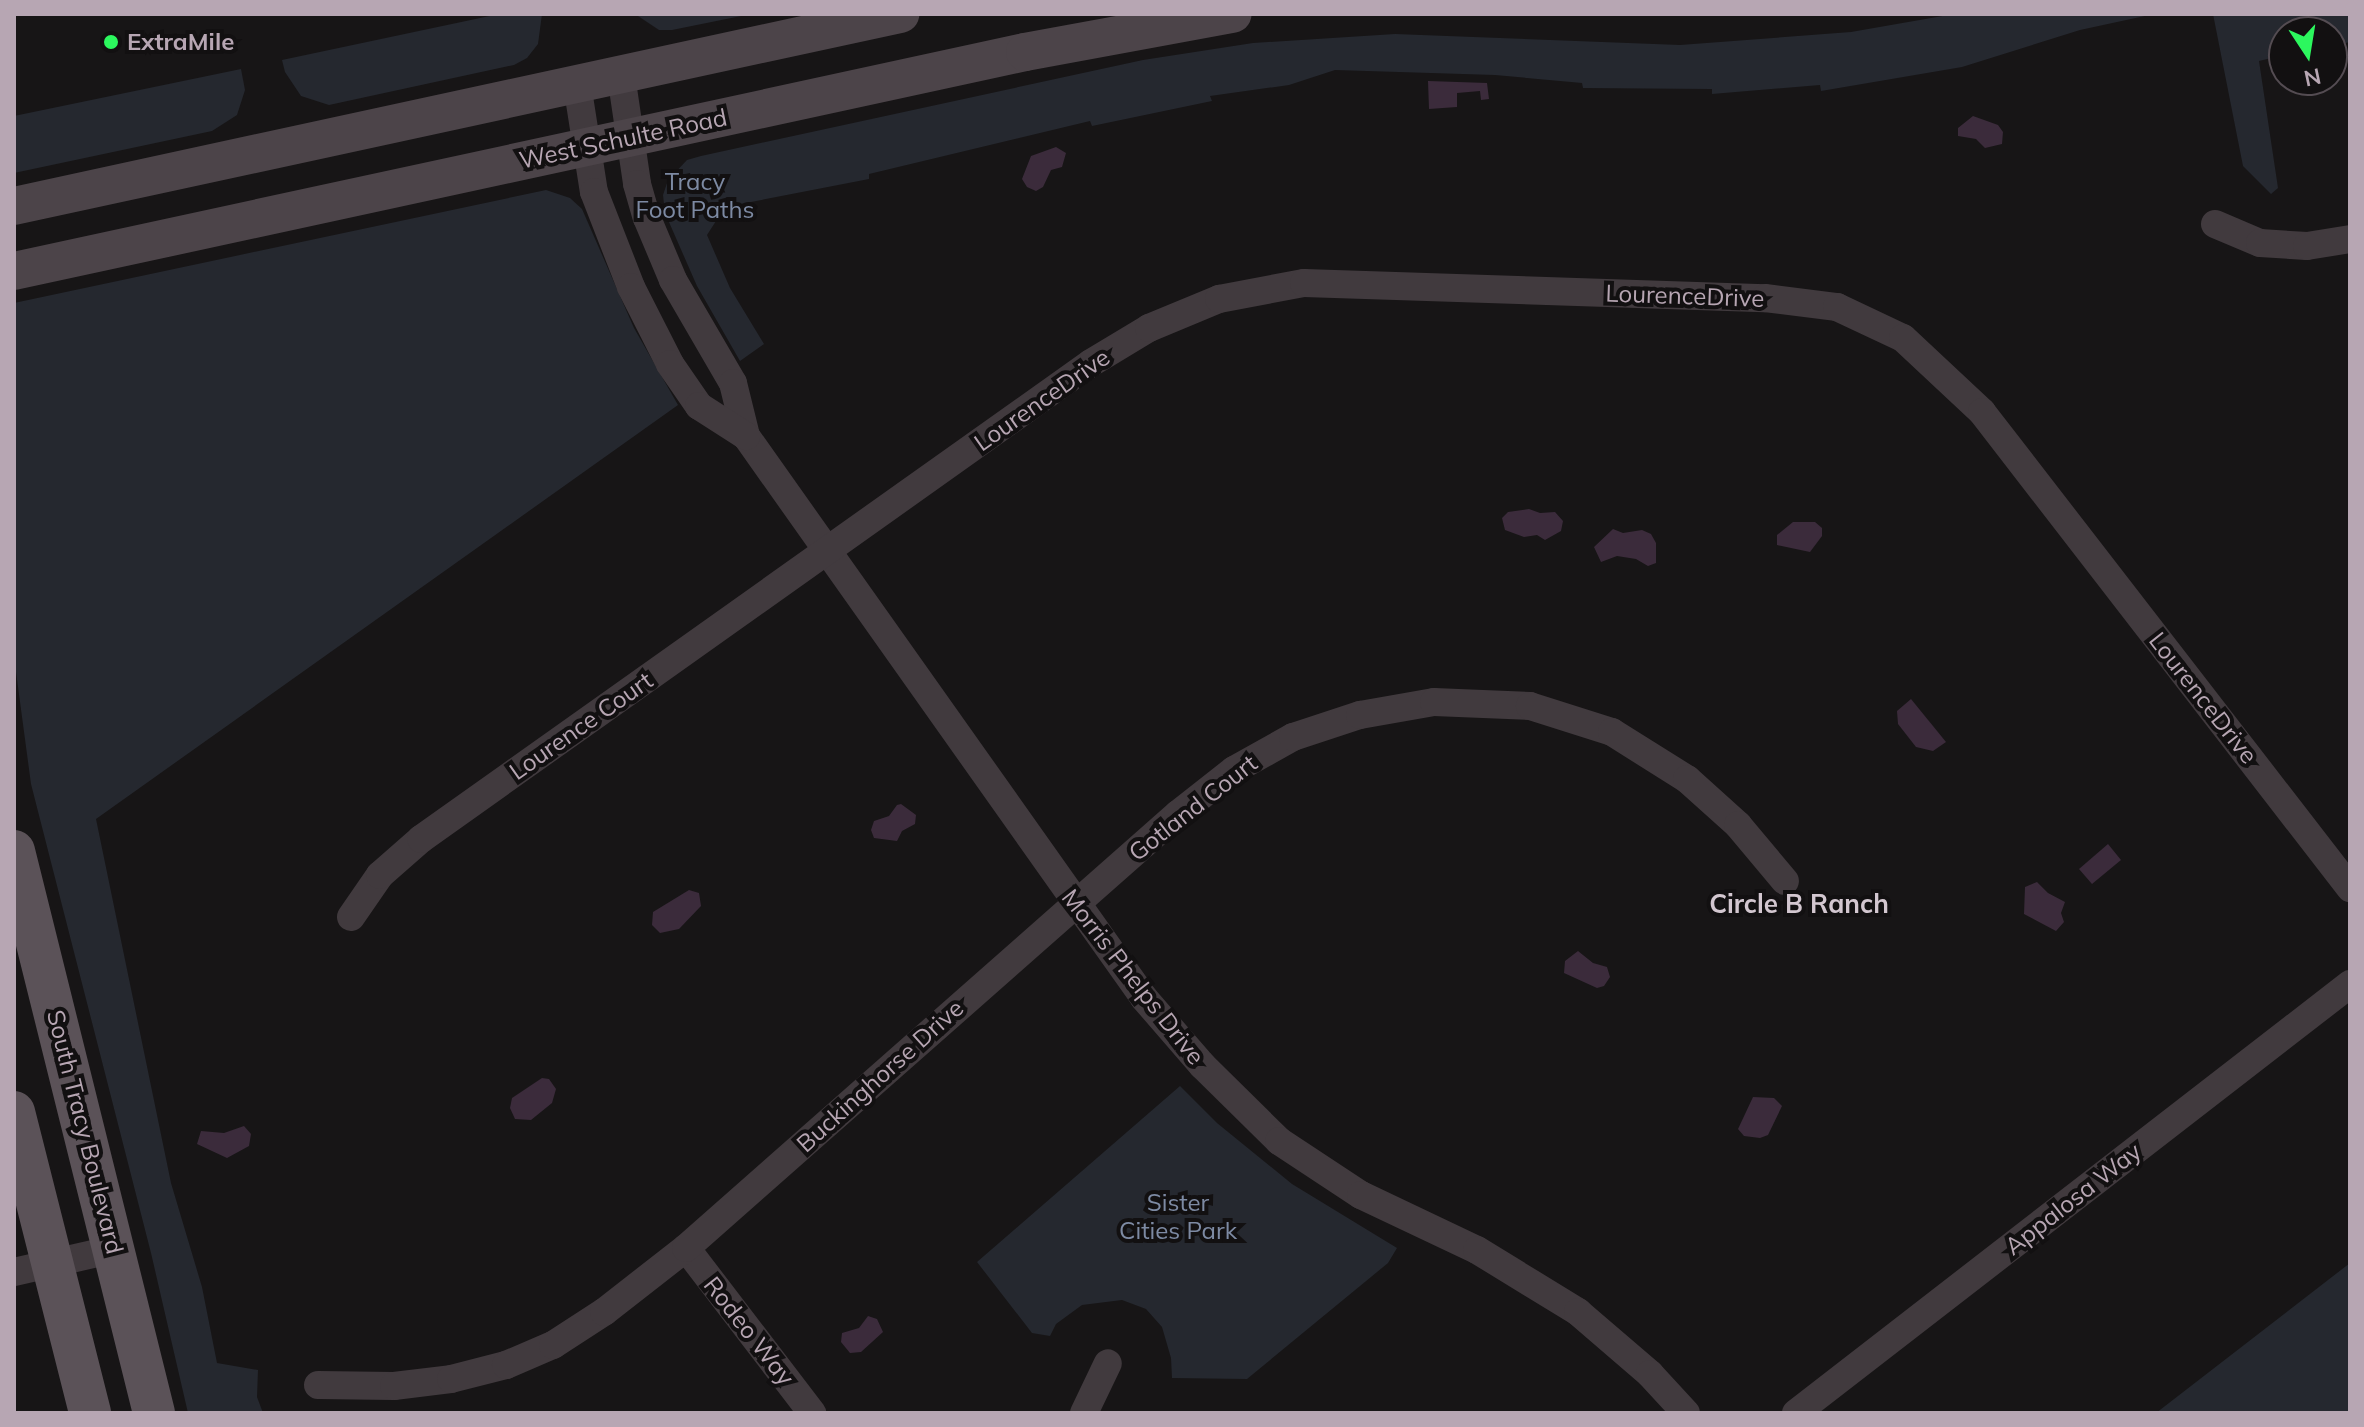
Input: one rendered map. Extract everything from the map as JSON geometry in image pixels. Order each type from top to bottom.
[{"type":"main road","points":[[14,206],[900,14]]},
{"type":"main road","name":"West Schulte Road","points":[[14,271],[1025,52],[1233,14]]},
{"type":"main road","name":"South Tracy Boulevard","points":[[14,851],[154,1413]]},
{"type":"main road","points":[[14,1112],[90,1413]]},
{"type":"street","name":"Morris Phelps Drive","points":[[621,75],[637,184],[647,218],[673,280],[733,383],[746,436],[1074,904],[1144,998],[1202,1065],[1279,1141],[1361,1195],[1477,1250],[1578,1312],[1650,1374],[1686,1413]]},
{"type":"street","name":"Morris Phelps Drive","points":[[577,84],[586,148],[602,218],[631,287],[670,364],[699,406],[746,436]]},
{"type":"street","points":[[2215,224],[2260,243],[2307,246],[2350,239]]},
{"type":"street","name":"LourenceDrive","points":[[827,552],[1091,363],[1149,328],[1219,299],[1304,283],[1765,298],[1837,307],[1903,338],[1982,412],[2350,888]]},
{"type":"street","name":"Lourence Court","points":[[351,917],[380,875],[421,839],[827,552]]},
{"type":"street","name":"Gotland Court","points":[[1074,904],[1178,814],[1246,763],[1293,737],[1360,715],[1434,702],[1530,706],[1612,732],[1687,779],[1738,825],[1785,881]]},
{"type":"street","name":"Buckinghorse Drive","points":[[318,1385],[394,1386],[451,1379],[506,1365],[553,1345],[604,1312],[686,1248],[1074,904]]},
{"type":"street","name":"Appalosa Way","points":[[1796,1413],[2350,984]]},
{"type":"street","name":"Rodeo Way","points":[[686,1248],[812,1413]]},
{"type":"street","points":[[14,1272],[115,1249]]},
{"type":"street","points":[[1084,1413],[1108,1363]]},
{"type":"green space","points":[[499,14],[542,14],[538,44],[527,58],[514,65],[329,105],[301,96],[285,72],[282,60]]},
{"type":"green space","points":[[635,14],[751,14],[659,30]]},
{"type":"green space","name":"Tracy Foot Paths","points":[[1954,14],[2154,14],[2080,30],[1962,67],[1821,91],[1820,85],[1712,94],[1712,89],[1583,88],[1582,83],[1495,75],[1335,70],[1289,85],[1210,96],[1212,101],[1092,126],[1090,121],[869,174],[869,179],[725,207],[707,235],[730,288],[764,344],[740,361],[697,286],[665,213],[663,195],[668,180],[687,160],[1143,60],[1253,43],[1395,34],[1680,45],[1851,32]]},
{"type":"green space","points":[[2213,14],[2350,14],[2348,42],[2348,16],[2268,16],[2268,59],[2259,61],[2278,188],[2271,194],[2243,166]]},
{"type":"green space","points":[[241,69],[245,90],[237,115],[212,131],[14,173],[14,116]]},
{"type":"green space","points":[[546,190],[570,198],[582,209],[634,328],[678,405],[96,819],[171,1183],[202,1287],[217,1363],[258,1370],[257,1397],[263,1413],[188,1413],[151,1253],[31,784],[14,657],[14,303]]},
{"type":"green space","name":"Sister Cities Park","points":[[1180,1086],[1217,1123],[1292,1184],[1397,1248],[1388,1263],[1247,1379],[1172,1378],[1171,1358],[1162,1327],[1146,1309],[1122,1300],[1082,1305],[1056,1324],[1050,1336],[1032,1333],[977,1262]]},
{"type":"green space","points":[[2350,1263],[2350,1413],[2156,1413]]},
{"type":"shaded area","points":[[1428,81],[1487,83],[1489,99],[1481,100],[1480,91],[1457,93],[1457,107],[1429,109]]},
{"type":"shaded area","points":[[1973,116],[1998,125],[2003,132],[2002,144],[1985,148],[1976,139],[1958,136],[1958,128]]},
{"type":"shaded area","points":[[1056,147],[1066,153],[1062,167],[1051,170],[1043,187],[1036,191],[1027,187],[1022,179],[1031,156]]},
{"type":"shaded area","points":[[1529,509],[1540,513],[1555,512],[1563,521],[1561,531],[1545,540],[1537,535],[1524,537],[1505,530],[1502,518],[1508,512]]},
{"type":"shaded area","points":[[1793,522],[1815,522],[1822,528],[1822,536],[1810,552],[1777,545],[1777,535]]},
{"type":"shaded area","points":[[1613,529],[1623,533],[1642,530],[1651,534],[1656,543],[1656,563],[1648,566],[1636,559],[1617,556],[1601,562],[1594,547]]},
{"type":"shaded area","points":[[1911,699],[1946,742],[1933,751],[1916,747],[1898,724],[1897,711]]},
{"type":"shaded area","points":[[901,804],[916,815],[915,824],[902,831],[897,841],[874,838],[871,830],[874,821],[889,816]]},
{"type":"shaded area","points":[[2108,844],[2121,860],[2092,884],[2079,869]]},
{"type":"shaded area","points":[[2037,882],[2048,893],[2065,902],[2061,913],[2064,922],[2056,931],[2024,914],[2025,887]]},
{"type":"shaded area","points":[[689,890],[699,893],[701,906],[679,929],[660,933],[652,925],[653,912]]},
{"type":"shaded area","points":[[1578,951],[1593,963],[1607,967],[1610,977],[1604,986],[1597,988],[1564,973],[1565,961]]},
{"type":"shaded area","points":[[542,1078],[549,1079],[556,1089],[552,1103],[531,1120],[515,1119],[510,1108],[512,1098]]},
{"type":"shaded area","points":[[1753,1097],[1774,1098],[1782,1106],[1768,1135],[1760,1138],[1744,1136],[1738,1129]]},
{"type":"shaded area","points":[[244,1126],[251,1134],[249,1146],[227,1158],[197,1144],[201,1131],[224,1133]]},
{"type":"shaded area","points":[[868,1316],[877,1319],[883,1332],[861,1352],[850,1353],[841,1342],[842,1333],[859,1328]]},
{"type":"place","name":"ExtraMile","points":[[111,42]]},
{"type":"district","name":"Circle B Ranch","points":[[1799,904]]}]
